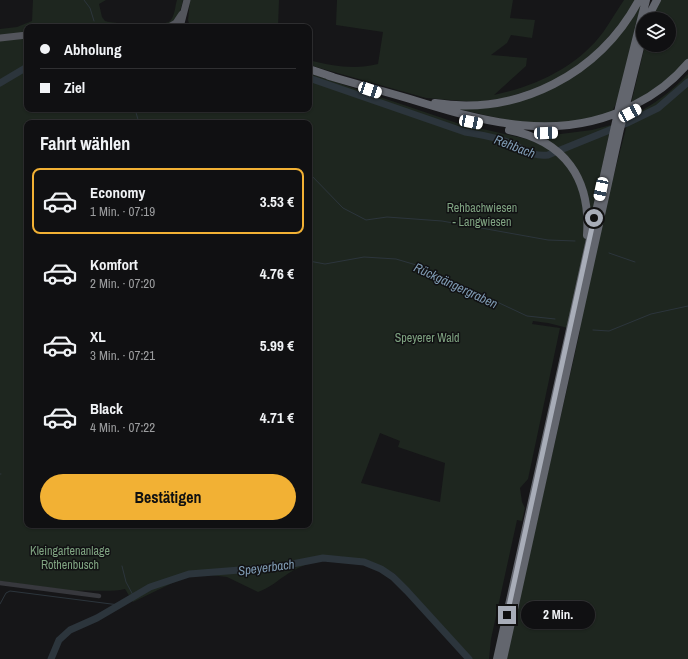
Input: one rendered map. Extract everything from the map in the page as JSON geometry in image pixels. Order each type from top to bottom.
[{"type":"highway","points":[[408,99],[448,105],[478,105],[508,101],[543,90],[574,73],[601,52],[620,30],[639,0]]},
{"type":"highway","points":[[503,659],[584,279],[646,0]]},
{"type":"highway","points":[[649,12],[652,0]]},
{"type":"highway","points":[[651,12],[657,0]]},
{"type":"highway","points":[[622,107],[638,52]]},
{"type":"highway","points":[[329,76],[458,114],[502,124],[532,127],[574,125],[603,118],[639,102],[669,82],[688,63]]},
{"type":"highway","points":[[312,70],[458,119],[515,131],[536,133],[591,127],[613,120],[653,100],[688,70]]},
{"type":"highway","points":[[585,262],[617,130]]},
{"type":"highway","points":[[515,131],[538,139],[554,148],[562,155],[577,175],[586,200],[588,219],[584,279]]},
{"type":"highway","points":[[497,659],[582,291]]},
{"type":"main road","points":[[185,24],[187,0]]},
{"type":"main road","points":[[176,24],[186,9]]},
{"type":"main road","points":[[0,38],[24,35]]},
{"type":"street","points":[[0,583],[99,596]]},
{"type":"green space","points":[[33,0],[106,0],[99,4],[102,17],[105,21],[128,24],[24,24],[32,21]]},
{"type":"green space","points":[[177,0],[183,0],[181,8],[172,23],[159,24],[166,23],[172,19]]},
{"type":"green space","points":[[190,0],[279,0],[278,24],[189,24],[188,20]]},
{"type":"green space","points":[[337,0],[513,0],[510,18],[535,20],[532,38],[511,35],[507,43],[491,55],[527,58],[526,66],[494,95],[540,80],[569,65],[594,44],[624,0],[636,0],[631,10],[591,57],[549,84],[505,98],[475,102],[426,98],[312,66],[312,61],[352,67],[378,64],[383,32],[336,25]]},
{"type":"green space","points":[[660,0],[688,0],[688,59],[669,79],[631,104],[643,52],[676,52],[676,12],[654,12]]},
{"type":"green space","points":[[642,1],[639,12],[636,12],[636,26],[619,97],[611,114],[582,122],[526,124],[439,105],[474,107],[567,80],[595,61],[608,49],[621,33]]},
{"type":"green space","points":[[24,24],[24,32],[0,36],[0,29],[17,27]]},
{"type":"green space","points":[[24,38],[24,112],[312,112],[312,74],[457,123],[531,140],[552,150],[585,187],[544,139],[545,136],[592,130],[611,125],[594,206],[612,182],[629,117],[645,109],[675,87],[688,74],[688,659],[506,659],[580,331],[533,321],[532,324],[560,328],[528,479],[520,488],[522,502],[525,508],[522,521],[517,520],[491,639],[489,659],[472,659],[395,574],[380,566],[351,558],[332,557],[315,561],[302,566],[258,592],[227,577],[193,573],[133,602],[125,589],[112,591],[73,591],[0,581],[0,41]],"holes":[[[380,433],[400,441],[398,447],[445,463],[440,502],[361,483]]]},
{"type":"waterway","points":[[84,0],[90,8],[94,21]]},
{"type":"waterway","name":"Rehbach","points":[[0,83],[24,69]]},
{"type":"waterway","name":"Rehbach","points":[[312,79],[465,132],[499,139],[537,155],[548,155],[627,123],[658,108],[688,82]]},
{"type":"waterway","name":"Rückgängergraben","points":[[136,112],[138,120]]},
{"type":"waterway","points":[[312,176],[343,208],[366,220],[387,217],[442,221],[548,240],[575,241]]},
{"type":"waterway","points":[[609,253],[635,262]]},
{"type":"waterway","name":"Rückgängergraben","points":[[312,262],[325,264],[364,257],[396,259],[423,267],[448,283],[480,294],[527,316],[555,319]]},
{"type":"waterway","name":"Rückgängergraben","points":[[593,330],[609,331],[651,314],[688,306]]},
{"type":"waterway","name":"Speyerbach","points":[[51,659],[59,640],[70,630],[97,618],[150,587],[189,574],[277,567],[323,558],[364,562],[381,569],[393,577],[469,659]]},
{"type":"waterway","points":[[122,566],[126,582],[133,595]]},
{"type":"waterway","points":[[0,604],[6,593],[10,591],[119,605]]},
{"type":"route","points":[[507,615],[543,457],[594,218]]},
{"type":"park label","name":"Rehbachwiesen - Langwiesen","points":[[482,215]]},
{"type":"park label","name":"Speyerer Wald","points":[[427,338]]},
{"type":"park label","name":"Kleingartenanlage Rothenbusch","points":[[70,558]]}]
